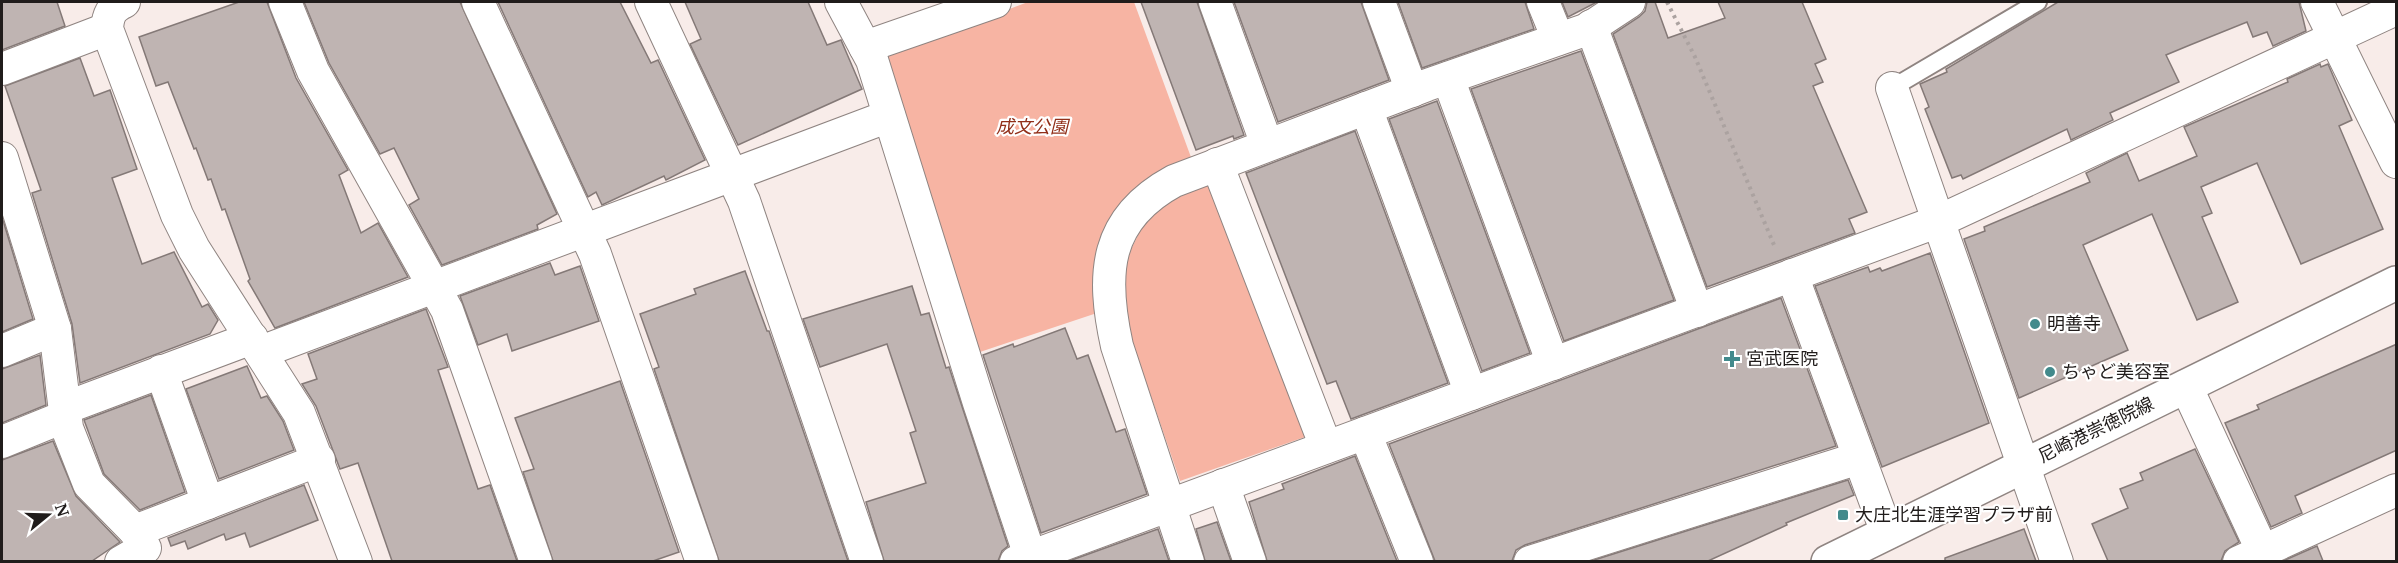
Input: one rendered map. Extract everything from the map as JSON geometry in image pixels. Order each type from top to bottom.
[{"type":"main road","name":"尼崎港崇徳院線","points":[[1828,561],[2397,283]]},
{"type":"street","points":[[124,2],[115,6],[108,15],[107,29],[177,215],[194,249],[299,413],[356,561]]},
{"type":"street","points":[[285,2],[313,71],[447,310],[467,361],[536,561]]},
{"type":"street","points":[[478,2],[585,230],[702,561]]},
{"type":"street","points":[[651,2],[744,201],[867,561]]},
{"type":"street","points":[[841,2],[865,47],[889,116],[979,403],[1023,559],[1939,221],[2397,9]]},
{"type":"street","points":[[865,47],[995,2]]},
{"type":"street","points":[[1215,2],[1267,145]]},
{"type":"street","points":[[1380,2],[1412,91]]},
{"type":"street","points":[[1543,2],[1558,39]]},
{"type":"street","points":[[1188,561],[1168,506],[1111,318],[1108,290],[1112,256],[1119,232],[1135,208],[1152,193],[1217,164],[1592,26],[1629,2]]},
{"type":"street","points":[[2318,2],[2397,162]]},
{"type":"street","points":[[1592,26],[1697,311]]},
{"type":"street","points":[[2,69],[107,29]]},
{"type":"street","points":[[1448,78],[1553,364]]},
{"type":"street","points":[[1892,88],[2057,561]]},
{"type":"street","points":[[1366,108],[1471,394]]},
{"type":"street","points":[[2,442],[161,371],[256,345],[434,287],[889,116]]},
{"type":"street","points":[[2,158],[7,191],[55,330],[67,428],[89,484],[135,531],[145,548],[120,561]]},
{"type":"street","points":[[1217,164],[1326,447]]},
{"type":"street","points":[[1789,276],[1887,533]]},
{"type":"street","points":[[2,351],[55,330]]},
{"type":"street","points":[[161,371],[208,503]]},
{"type":"street","points":[[2186,386],[2250,556],[2397,490]]},
{"type":"street","points":[[1365,433],[1417,561]]},
{"type":"street","points":[[1530,561],[1859,458]]},
{"type":"street","points":[[135,531],[319,460]]},
{"type":"street","points":[[1224,485],[1250,561]]},
{"type":"lane","points":[[1892,88],[2038,2]]},
{"type":"path","points":[[1667,2],[1695,57],[1789,276]]},
{"type":"green space","name":"成文公園","points":[[1028,2],[1134,2],[1192,160],[1153,176],[1097,313],[977,353],[884,56]]},
{"type":"green space","points":[[1208,185],[1218,194],[1306,430],[1305,437],[1180,481],[1131,338],[1123,302],[1123,279],[1127,258],[1149,212],[1162,202]]},
{"type":"building","points":[[2,2],[57,2],[65,26],[2,50]]},
{"type":"building","points":[[239,2],[267,2],[296,78],[348,170],[339,175],[361,233],[378,223],[408,277],[275,328],[248,281],[250,279],[225,209],[222,210],[211,179],[208,180],[196,148],[194,149],[168,82],[156,86],[139,37]]},
{"type":"building","points":[[304,2],[460,2],[557,214],[537,225],[538,229],[442,265],[409,205],[419,199],[394,148],[380,154],[329,63]]},
{"type":"building","points":[[498,2],[620,2],[651,63],[658,60],[705,160],[666,180],[664,176],[602,205],[596,192],[588,197]]},
{"type":"building","points":[[685,2],[808,2],[827,45],[841,40],[862,89],[738,145],[690,44],[701,39]]},
{"type":"building","points":[[1141,2],[1197,2],[1244,135],[1234,139],[1233,136],[1196,150]]},
{"type":"building","points":[[1234,2],[1361,2],[1389,80],[1278,122]]},
{"type":"building","points":[[1398,2],[1525,2],[1534,29],[1422,68]]},
{"type":"building","points":[[1562,2],[1597,2],[1568,17]]},
{"type":"building","points":[[1647,2],[1655,2],[1668,38],[1725,18],[1718,2],[1802,2],[1826,59],[1815,64],[1823,82],[1813,86],[1867,212],[1849,219],[1855,233],[1707,287],[1613,34],[1639,17],[1645,11]]},
{"type":"building","points":[[2058,2],[2299,2],[2306,31],[2273,46],[2267,32],[2253,37],[2247,22],[2190,45],[2166,55],[2179,82],[2110,113],[2113,120],[2071,140],[2067,129],[1963,179],[1961,175],[1952,178],[1925,109],[1929,107],[1920,84],[1947,72],[1946,69]]},
{"type":"building","points":[[1581,51],[1674,300],[1564,341],[1471,89]]},
{"type":"building","points":[[80,58],[94,96],[110,90],[137,169],[112,178],[142,264],[174,252],[202,307],[208,304],[218,320],[210,334],[80,383],[72,324],[32,193],[41,190],[5,86]]},
{"type":"building","points":[[2320,64],[2321,67],[2328,64],[2352,120],[2339,126],[2383,229],[2301,264],[2257,163],[2201,187],[2212,213],[2202,217],[2238,302],[2197,320],[2152,214],[2083,245],[2128,350],[2019,398],[1964,239],[1985,231],[1984,227],[2090,182],[2086,173],[2127,153],[2139,181],[2197,156],[2184,127],[2288,82],[2287,79]]},
{"type":"building","points":[[1437,101],[1530,353],[1482,371],[1389,119]]},
{"type":"building","points":[[1355,131],[1448,383],[1351,419],[1336,381],[1327,384],[1246,173]]},
{"type":"building","points":[[2,217],[33,319],[2,332]]},
{"type":"building","points":[[1930,253],[1989,423],[1882,467],[1815,286],[1868,267],[1870,272],[1880,268],[1882,271]]},
{"type":"building","points":[[550,263],[555,275],[580,266],[599,321],[512,351],[507,334],[478,345],[460,296]]},
{"type":"building","points":[[745,271],[767,331],[769,331],[848,561],[719,561],[654,369],[659,367],[640,314],[696,294],[694,289]]},
{"type":"building","points":[[912,286],[921,315],[929,313],[946,368],[949,367],[1008,546],[1002,551],[998,561],[884,561],[866,502],[926,483],[910,433],[916,431],[887,344],[820,367],[803,319]]},
{"type":"building","points":[[1781,298],[1836,446],[1525,545],[1516,550],[1512,561],[1435,561],[1389,444]]},
{"type":"building","points":[[426,309],[448,367],[438,370],[478,489],[490,485],[517,561],[392,561],[358,463],[340,469],[316,406],[302,384],[317,379],[308,354]]},
{"type":"building","points":[[1065,328],[1077,359],[1088,355],[1116,432],[1125,429],[1147,494],[1041,533],[983,355],[1013,344],[1014,347]]},
{"type":"building","points":[[2397,344],[2397,450],[2295,496],[2302,513],[2271,527],[2225,423],[2259,409],[2257,405]]},
{"type":"building","points":[[40,355],[46,405],[2,423],[2,369]]},
{"type":"building","points":[[247,366],[261,398],[267,396],[283,421],[294,450],[219,479],[186,389]]},
{"type":"building","points":[[620,381],[679,552],[653,561],[553,561],[523,472],[534,469],[515,418]]},
{"type":"building","points":[[151,395],[185,492],[140,510],[104,474],[84,420]]},
{"type":"building","points":[[53,441],[76,496],[120,542],[92,561],[2,561],[2,460]]},
{"type":"building","points":[[2195,449],[2239,542],[2225,551],[2221,561],[2108,561],[2092,524],[2128,508],[2120,489],[2143,480],[2140,473]]},
{"type":"building","points":[[1355,456],[1397,561],[1267,561],[1249,502],[1284,489],[1282,484]]},
{"type":"building","points":[[1848,480],[1854,495],[1786,523],[1787,525],[1708,561],[1591,561]]},
{"type":"building","points":[[304,485],[318,520],[250,547],[245,533],[226,540],[224,534],[188,549],[185,541],[171,546],[168,538]]},
{"type":"building","points":[[1217,522],[1231,561],[1205,561],[1196,529]]},
{"type":"building","points":[[1158,529],[1169,561],[1069,561]]},
{"type":"building","points":[[2024,529],[2036,561],[1945,561],[1945,558]]},
{"type":"building","points":[[2317,546],[2323,561],[2283,561]]},
{"type":"place","name":"明善寺","points":[[2035,324]]},
{"type":"place","name":"宮武医院","points":[[1732,359]]},
{"type":"place","name":"ちゃど美容室","points":[[2050,372]]},
{"type":"place","name":"大庄北生涯学習プラザ前","points":[[1843,515]]}]
